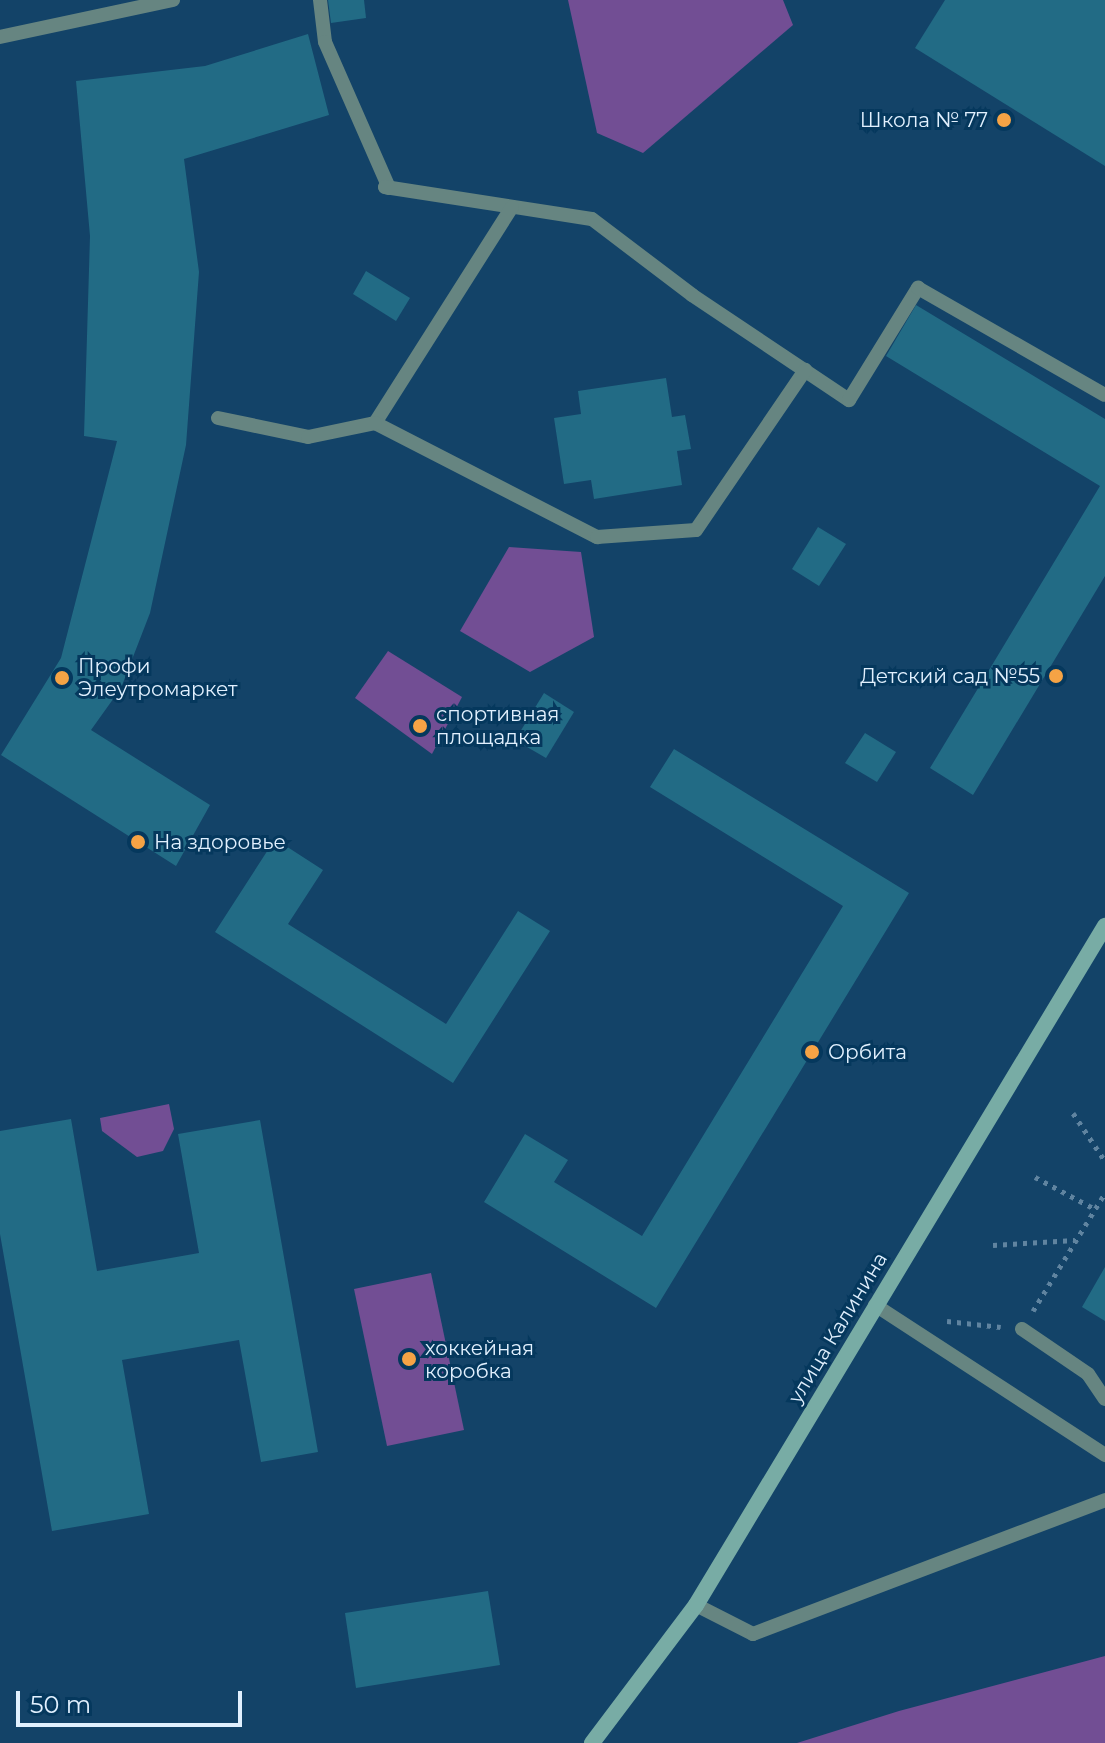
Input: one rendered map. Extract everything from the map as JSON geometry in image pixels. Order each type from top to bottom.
[{"type":"main road","name":"улица Калинина","points":[[592,1743],[696,1605],[1105,926]]},
{"type":"lane","points":[[0,37],[173,0]]},
{"type":"lane","points":[[320,0],[325,42],[389,188],[385,187],[512,207],[592,219],[692,295],[849,400],[918,288],[1105,395]]},
{"type":"lane","points":[[375,423],[512,207]]},
{"type":"lane","points":[[218,418],[308,437],[375,423],[597,537],[696,530],[805,370]]},
{"type":"lane","points":[[875,1305],[1105,1455]]},
{"type":"lane","points":[[1022,1329],[1088,1374],[1105,1399]]},
{"type":"lane","points":[[696,1605],[753,1634],[1105,1500]]},
{"type":"path","points":[[1073,1113],[1105,1161]]},
{"type":"path","points":[[1035,1177],[1095,1209]]},
{"type":"path","points":[[947,1321],[1022,1329],[1105,1193]]},
{"type":"path","points":[[993,1245],[1076,1240]]},
{"type":"shaded area","points":[[568,0],[783,0],[793,25],[643,153],[597,133]]},
{"type":"shaded area","points":[[509,547],[581,552],[594,637],[530,672],[460,631]]},
{"type":"shaded area","name":"спортивная площадка","points":[[388,651],[462,697],[432,754],[355,698]]},
{"type":"shaded area","points":[[169,1104],[174,1129],[163,1151],[137,1157],[102,1131],[100,1118]]},
{"type":"shaded area","name":"хоккейная коробка","points":[[431,1273],[464,1430],[387,1446],[354,1289]]},
{"type":"shaded area","points":[[1105,1656],[1105,1743],[797,1743],[899,1711]]},
{"type":"building","points":[[328,0],[364,0],[366,18],[331,23]]},
{"type":"building","points":[[945,0],[1105,0],[1105,166],[915,48]]},
{"type":"building","points":[[308,34],[329,115],[184,159],[199,272],[186,445],[150,613],[121,688],[91,730],[210,805],[176,866],[1,755],[61,658],[117,441],[84,436],[90,236],[76,81],[205,66]]},
{"type":"building","points":[[366,271],[410,298],[396,321],[353,294]]},
{"type":"building","points":[[916,305],[1105,419],[1105,576],[973,795],[930,768],[1100,486],[886,356]]},
{"type":"building","points":[[666,378],[672,417],[685,415],[691,449],[677,451],[682,485],[594,499],[591,480],[564,484],[554,418],[581,414],[578,391]]},
{"type":"building","points":[[818,527],[846,544],[819,586],[792,569]]},
{"type":"building","points":[[544,693],[574,712],[546,758],[515,740]]},
{"type":"building","points":[[865,733],[896,752],[877,782],[845,763]]},
{"type":"building","points":[[674,749],[909,893],[656,1308],[484,1202],[525,1134],[568,1160],[554,1182],[642,1236],[843,906],[650,787]]},
{"type":"building","points":[[275,839],[323,870],[288,924],[446,1024],[518,911],[550,931],[453,1083],[215,932]]},
{"type":"building","points":[[71,1119],[97,1271],[199,1253],[178,1134],[260,1120],[318,1452],[261,1462],[239,1340],[122,1360],[149,1514],[52,1531],[0,1234],[0,1131]]},
{"type":"building","points":[[1105,1267],[1105,1321],[1082,1307]]},
{"type":"building","points":[[488,1591],[500,1665],[356,1688],[345,1613]]},
{"type":"place","name":"Школа № 77","points":[[1004,120]]},
{"type":"place","name":"Детский сад №55","points":[[1056,676]]},
{"type":"place","name":"Профи Элеутромаркет","points":[[62,678]]},
{"type":"place","name":"спортивная площадка","points":[[420,726]]},
{"type":"place","name":"На здоровье","points":[[138,842]]},
{"type":"place","name":"Орбита","points":[[812,1052]]},
{"type":"place","name":"хоккейная коробка","points":[[409,1359]]}]
